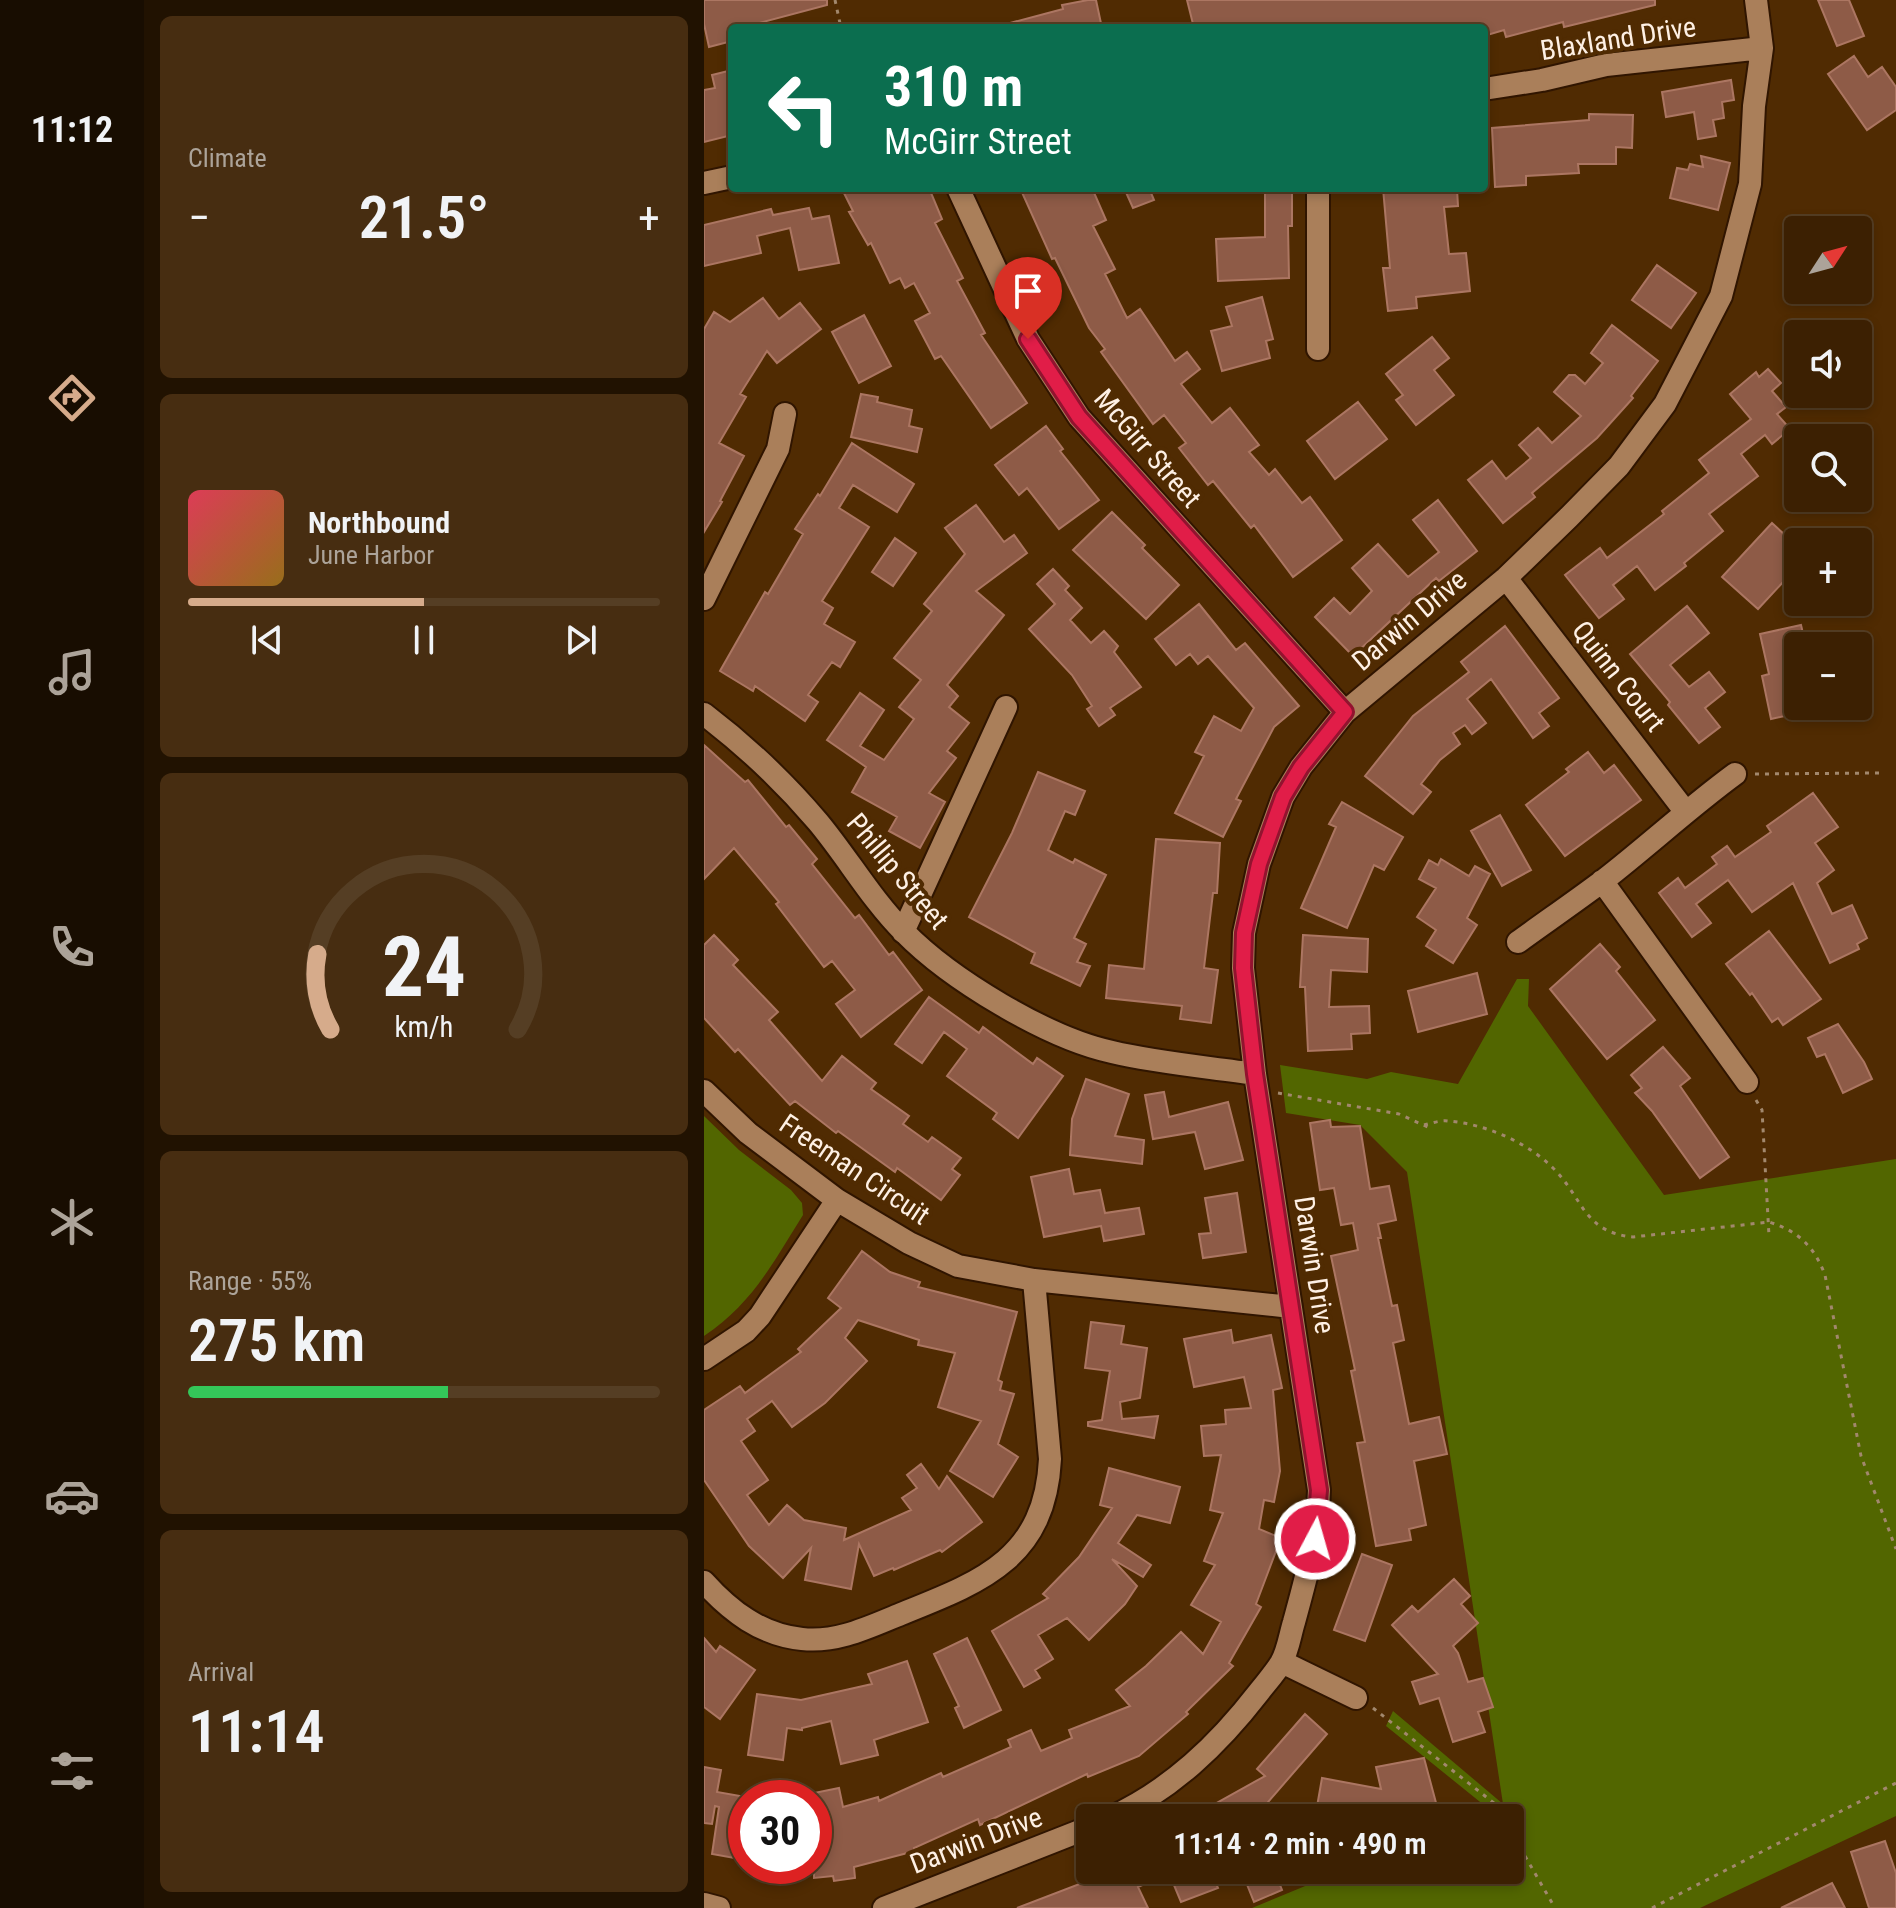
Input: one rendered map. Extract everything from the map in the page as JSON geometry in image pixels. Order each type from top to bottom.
[{"type":"street","name":"Darwin Drive","points":[[1139,1804],[1178,1777],[1211,1748],[1282,1662],[1311,1560],[1318,1517],[1319,1490],[1257,1084],[1243,968],[1244,933],[1259,864],[1283,797],[1301,767],[1345,712],[1506,578],[1619,466],[1665,404],[1721,296],[1750,184],[1754,106],[1762,48],[1756,0]]},
{"type":"street","name":"Blaxland Drive","points":[[1488,88],[1606,65],[1762,48]]},
{"type":"street","points":[[704,183],[728,178]]},
{"type":"street","name":"McGirr Street","points":[[960,192],[1028,339],[1079,417],[1345,712]]},
{"type":"street","points":[[1318,192],[1318,349]]},
{"type":"street","points":[[704,599],[778,449],[785,414]]},
{"type":"street","name":"Quinn Court","points":[[1506,578],[1685,811]]},
{"type":"street","points":[[903,932],[1006,707]]},
{"type":"street","name":"Phillip Street","points":[[704,714],[740,741],[786,786],[903,932],[942,965],[996,1002],[1048,1029],[1109,1052],[1257,1084]]},
{"type":"street","points":[[1518,942],[1602,881],[1662,834],[1685,811],[1735,774]]},
{"type":"street","points":[[1602,881],[1747,1082]]},
{"type":"street","name":"Freeman Circuit","points":[[704,1091],[748,1133],[837,1200],[909,1243],[958,1266],[1034,1280],[1291,1307]]},
{"type":"street","points":[[704,1359],[746,1331],[760,1316],[837,1200]]},
{"type":"street","points":[[704,1582],[721,1601],[749,1622],[802,1639],[829,1638],[853,1634],[956,1592],[999,1568],[1029,1534],[1049,1478],[1050,1459],[1034,1280]]},
{"type":"street","points":[[1282,1662],[1356,1698]]},
{"type":"street","name":"Darwin Drive","points":[[884,1908],[1076,1833]]},
{"type":"street","points":[[704,1904],[719,1908]]},
{"type":"path","points":[[835,0],[840,24]]},
{"type":"path","points":[[1735,774],[1879,773]]},
{"type":"path","points":[[1747,1082],[1762,1110],[1769,1236]]},
{"type":"path","points":[[1257,1084],[1278,1092],[1399,1114],[1432,1129]]},
{"type":"path","points":[[1424,1125],[1446,1120],[1486,1129],[1526,1147],[1552,1167],[1596,1225],[1614,1235],[1633,1237],[1769,1222],[1788,1228],[1805,1240],[1817,1256],[1825,1275],[1861,1456],[1896,1549]]},
{"type":"path","points":[[1356,1698],[1382,1712],[1495,1804]]},
{"type":"path","points":[[1652,1908],[1896,1783]]},
{"type":"path","points":[[1524,1854],[1555,1908]]},
{"type":"green space","points":[[1517,979],[1529,979],[1528,1006],[1664,1195],[1896,1159],[1896,1816],[1700,1908],[1252,1908],[1310,1884],[1524,1884],[1524,1804],[1503,1804],[1407,1172],[1360,1125],[1286,1113],[1280,1065],[1367,1079],[1391,1072],[1458,1084]]},
{"type":"green space","points":[[704,1116],[739,1150],[791,1190],[802,1203],[803,1215],[749,1296],[704,1336]]},
{"type":"green space","points":[[1393,1711],[1503,1804],[1483,1804],[1386,1726]]},
{"type":"building","points":[[704,0],[827,0],[827,5],[756,24],[728,24],[728,42],[709,47],[704,24]]},
{"type":"building","points":[[1096,0],[1101,24],[1010,24],[1063,9],[1062,5]]},
{"type":"building","points":[[1187,0],[1655,0],[1655,5],[1564,27],[1563,22],[1506,37],[1504,30],[1488,35],[1488,24],[1193,24]]},
{"type":"building","points":[[1818,0],[1849,0],[1864,36],[1837,46]]},
{"type":"building","points":[[1854,56],[1868,77],[1882,67],[1896,87],[1896,110],[1867,130],[1828,74]]},
{"type":"building","points":[[728,71],[728,136],[704,142],[704,90],[715,88],[712,75]]},
{"type":"building","points":[[1731,80],[1734,100],[1722,102],[1724,118],[1713,120],[1716,136],[1698,139],[1694,112],[1666,117],[1662,92]]},
{"type":"building","points":[[1589,114],[1633,115],[1632,148],[1616,147],[1616,164],[1578,164],[1579,173],[1526,176],[1526,185],[1495,187],[1492,128],[1589,120]]},
{"type":"building","points":[[1701,156],[1730,163],[1718,210],[1670,198],[1677,168],[1688,170],[1690,164],[1703,167]]},
{"type":"building","points":[[931,192],[942,219],[935,223],[963,278],[957,281],[985,333],[981,335],[1027,403],[991,428],[941,356],[935,359],[915,321],[930,313],[914,283],[905,288],[900,278],[890,283],[871,243],[868,245],[849,212],[853,211],[844,193]]},
{"type":"building","points":[[1022,192],[1094,192],[1106,220],[1093,226],[1115,269],[1105,274],[1127,318],[1140,309],[1175,361],[1187,352],[1200,369],[1181,384],[1212,423],[1230,408],[1259,445],[1249,452],[1269,475],[1275,469],[1302,503],[1310,497],[1342,540],[1293,577],[1254,525],[1251,528],[1213,481],[1208,485],[1179,448],[1186,443],[1164,415],[1153,424],[1101,352],[1105,349],[1089,328],[1055,258],[1052,259]]},
{"type":"building","points":[[1126,192],[1151,192],[1154,200],[1133,208]]},
{"type":"building","points":[[1265,192],[1292,192],[1292,226],[1288,226],[1289,278],[1218,281],[1216,239],[1265,237]]},
{"type":"building","points":[[1383,192],[1457,192],[1458,206],[1444,207],[1449,254],[1466,253],[1470,291],[1416,297],[1417,308],[1388,311],[1383,268],[1390,268]]},
{"type":"building","points":[[809,208],[812,219],[829,216],[839,263],[799,270],[790,228],[757,236],[761,253],[704,266],[704,225],[771,209],[773,215]]},
{"type":"building","points":[[1657,265],[1696,293],[1671,328],[1632,300]]},
{"type":"building","points":[[1262,297],[1273,339],[1266,341],[1270,358],[1222,371],[1211,331],[1232,326],[1226,307]]},
{"type":"building","points":[[763,298],[779,319],[800,303],[821,329],[777,363],[767,351],[740,394],[746,397],[719,443],[744,456],[704,532],[704,329],[714,312],[730,322]]},
{"type":"building","points":[[864,315],[891,366],[859,383],[832,332]]},
{"type":"building","points":[[1612,325],[1658,361],[1631,396],[1633,398],[1597,438],[1532,493],[1535,497],[1503,523],[1468,480],[1492,461],[1506,479],[1531,458],[1519,445],[1538,428],[1552,443],[1581,416],[1554,392],[1569,375],[1575,375],[1585,384],[1603,363],[1591,353]]},
{"type":"building","points":[[1432,337],[1449,358],[1434,370],[1454,395],[1416,425],[1396,400],[1403,395],[1386,374]]},
{"type":"building","points":[[1768,369],[1781,383],[1772,391],[1784,405],[1785,408],[1777,414],[1786,424],[1784,434],[1772,444],[1765,435],[1741,454],[1758,476],[1709,514],[1723,531],[1655,590],[1637,566],[1613,585],[1624,599],[1599,618],[1565,575],[1600,548],[1607,558],[1664,514],[1662,511],[1709,473],[1699,460],[1751,419],[1730,394],[1756,372],[1759,377]]},
{"type":"building","points":[[861,394],[878,397],[877,402],[912,410],[909,426],[922,429],[917,452],[851,437]]},
{"type":"building","points":[[1358,402],[1387,439],[1335,479],[1307,441]]},
{"type":"building","points":[[1046,426],[1063,449],[1060,451],[1099,500],[1059,529],[1027,488],[1019,495],[995,465]]},
{"type":"building","points":[[852,443],[914,484],[897,512],[853,485],[839,508],[869,527],[822,601],[833,608],[824,624],[855,642],[840,667],[832,662],[808,695],[818,702],[805,721],[755,686],[753,691],[720,671],[765,592],[768,594],[803,534],[795,529],[818,494],[820,496]]},
{"type":"building","points":[[1438,500],[1477,551],[1439,581],[1436,578],[1353,656],[1315,617],[1334,598],[1350,614],[1372,591],[1352,568],[1378,544],[1408,577],[1439,552],[1413,520]]},
{"type":"building","points":[[976,505],[1004,542],[1014,535],[1027,553],[976,591],[1004,615],[947,685],[958,696],[949,707],[969,723],[947,751],[956,758],[929,793],[945,802],[920,848],[889,831],[897,817],[852,792],[866,767],[827,740],[860,693],[884,710],[860,746],[884,760],[914,719],[899,707],[921,680],[894,658],[932,611],[924,604],[965,554],[945,528]]},
{"type":"building","points":[[1112,512],[1179,585],[1146,619],[1073,550]]},
{"type":"building","points":[[1772,523],[1784,534],[1784,581],[1758,609],[1722,577]]},
{"type":"building","points":[[895,538],[916,553],[893,586],[872,572]]},
{"type":"building","points":[[1053,569],[1069,586],[1065,590],[1082,608],[1070,620],[1091,643],[1104,631],[1118,646],[1114,652],[1141,687],[1110,708],[1115,715],[1099,726],[1087,709],[1092,706],[1072,675],[1029,629],[1055,604],[1037,584]]},
{"type":"building","points":[[1199,604],[1236,650],[1245,643],[1299,706],[1274,727],[1236,799],[1241,801],[1223,837],[1175,813],[1204,756],[1195,752],[1214,716],[1241,731],[1254,708],[1208,656],[1198,664],[1190,654],[1176,665],[1155,639]]},
{"type":"building","points":[[1687,606],[1709,633],[1670,665],[1689,687],[1709,672],[1725,692],[1705,708],[1720,727],[1699,743],[1630,654]]},
{"type":"building","points":[[1801,625],[1803,632],[1784,632],[1784,716],[1771,719],[1762,676],[1769,674],[1760,634]]},
{"type":"building","points":[[1505,626],[1559,698],[1539,713],[1549,726],[1533,738],[1491,679],[1467,699],[1486,723],[1472,734],[1465,725],[1453,733],[1460,744],[1440,760],[1421,784],[1431,792],[1413,814],[1365,776],[1413,716],[1469,672],[1461,662]]},
{"type":"building","points":[[704,745],[745,782],[748,780],[786,827],[789,825],[817,859],[812,864],[855,918],[859,915],[889,955],[893,952],[922,990],[861,1037],[836,1004],[855,990],[832,961],[824,967],[776,904],[779,902],[734,848],[704,879]]},
{"type":"building","points":[[1588,752],[1604,773],[1614,765],[1641,800],[1565,856],[1526,805],[1569,772],[1566,769]]},
{"type":"building","points":[[1038,772],[1085,791],[1075,815],[1065,811],[1048,850],[1073,863],[1075,859],[1106,875],[1074,938],[1086,944],[1077,962],[1090,966],[1080,986],[1031,963],[1035,953],[969,917],[1012,833]]},
{"type":"building","points":[[1813,793],[1838,827],[1815,843],[1834,870],[1817,883],[1832,914],[1852,905],[1867,938],[1857,944],[1859,949],[1830,963],[1793,883],[1752,912],[1728,880],[1696,904],[1711,923],[1692,937],[1659,893],[1678,878],[1685,888],[1717,864],[1712,857],[1727,846],[1735,857],[1771,832],[1767,826]]},
{"type":"building","points":[[1342,802],[1403,837],[1384,870],[1374,865],[1347,928],[1301,908],[1336,827],[1329,824]]},
{"type":"building","points":[[1500,815],[1531,870],[1502,886],[1471,831]]},
{"type":"building","points":[[1156,839],[1220,843],[1217,893],[1213,893],[1204,968],[1218,970],[1211,1023],[1180,1019],[1182,1006],[1106,998],[1109,965],[1144,969]]},
{"type":"building","points":[[1441,859],[1469,876],[1475,866],[1490,874],[1467,918],[1477,925],[1453,963],[1426,946],[1436,930],[1417,917],[1436,888],[1419,879],[1429,860],[1438,865]]},
{"type":"building","points":[[1769,931],[1821,999],[1783,1025],[1778,1018],[1772,1022],[1726,964]]},
{"type":"building","points":[[714,935],[738,960],[733,965],[778,1012],[769,1020],[822,1081],[842,1056],[876,1083],[871,1089],[909,1116],[903,1124],[928,1142],[932,1137],[961,1158],[952,1169],[960,1175],[941,1200],[897,1168],[895,1172],[838,1131],[836,1133],[795,1101],[790,1105],[704,1018],[704,945]]},
{"type":"building","points":[[1303,935],[1368,939],[1367,972],[1331,970],[1329,1007],[1369,1006],[1370,1033],[1351,1034],[1352,1049],[1308,1051],[1305,987],[1300,987]]},
{"type":"building","points":[[1600,944],[1620,967],[1616,971],[1655,1020],[1607,1059],[1550,989]]},
{"type":"building","points":[[1477,973],[1487,1014],[1418,1032],[1408,991]]},
{"type":"building","points":[[929,997],[979,1033],[983,1027],[1033,1064],[1037,1058],[1063,1076],[1018,1138],[993,1119],[997,1113],[947,1076],[967,1049],[944,1032],[922,1063],[895,1044]]},
{"type":"building","points":[[1838,1024],[1872,1079],[1843,1093],[1825,1054],[1817,1057],[1808,1038]]},
{"type":"building","points":[[1663,1047],[1690,1078],[1680,1086],[1729,1157],[1700,1178],[1652,1111],[1635,1093],[1642,1088],[1631,1075]]},
{"type":"building","points":[[1086,1079],[1129,1094],[1115,1136],[1144,1140],[1142,1164],[1070,1155],[1072,1119]]},
{"type":"building","points":[[1164,1092],[1169,1117],[1228,1102],[1243,1160],[1205,1169],[1195,1132],[1153,1139],[1145,1095]]},
{"type":"building","points":[[1330,1120],[1331,1127],[1360,1126],[1370,1189],[1389,1186],[1396,1220],[1378,1224],[1381,1238],[1378,1238],[1392,1306],[1397,1305],[1404,1340],[1393,1343],[1409,1424],[1439,1417],[1447,1454],[1414,1461],[1426,1525],[1409,1529],[1411,1540],[1376,1546],[1357,1443],[1365,1442],[1351,1371],[1355,1370],[1331,1256],[1358,1250],[1353,1223],[1341,1225],[1334,1188],[1320,1190],[1310,1123]]},
{"type":"building","points":[[1069,1169],[1074,1194],[1100,1190],[1105,1213],[1139,1208],[1144,1234],[1104,1241],[1101,1226],[1044,1237],[1031,1177]]},
{"type":"building","points":[[1237,1193],[1246,1252],[1203,1258],[1199,1234],[1211,1233],[1205,1198]]},
{"type":"building","points":[[862,1251],[890,1272],[920,1282],[918,1287],[1017,1312],[998,1380],[1002,1382],[1000,1390],[1014,1394],[998,1444],[1018,1457],[993,1497],[950,1471],[981,1421],[938,1407],[955,1353],[918,1345],[919,1340],[858,1320],[845,1338],[867,1361],[825,1403],[792,1427],[772,1401],[747,1419],[755,1431],[741,1441],[768,1480],[747,1495],[769,1525],[787,1505],[804,1520],[846,1528],[844,1540],[911,1510],[902,1498],[917,1488],[907,1475],[921,1464],[939,1489],[947,1476],[982,1522],[942,1552],[940,1550],[874,1576],[859,1544],[851,1589],[805,1580],[811,1548],[783,1578],[749,1546],[704,1480],[704,1410],[740,1386],[745,1393],[801,1352],[798,1349],[841,1308],[828,1298]]},
{"type":"building","points":[[1091,1322],[1124,1326],[1121,1344],[1147,1348],[1140,1398],[1120,1402],[1122,1419],[1158,1416],[1154,1438],[1088,1426],[1088,1422],[1102,1420],[1110,1371],[1085,1368]]},
{"type":"building","points":[[1231,1330],[1233,1343],[1271,1335],[1282,1388],[1273,1390],[1280,1471],[1274,1502],[1264,1500],[1259,1529],[1281,1538],[1256,1604],[1261,1607],[1229,1663],[1233,1666],[1186,1712],[1188,1714],[1139,1756],[1088,1777],[1087,1774],[980,1825],[978,1819],[914,1848],[915,1851],[854,1867],[855,1878],[834,1881],[832,1789],[839,1788],[843,1807],[878,1797],[879,1801],[941,1773],[943,1777],[1011,1747],[1008,1740],[1031,1730],[1041,1751],[1072,1738],[1069,1730],[1130,1706],[1116,1690],[1181,1632],[1203,1654],[1221,1622],[1191,1605],[1215,1565],[1204,1561],[1223,1513],[1210,1510],[1221,1455],[1204,1456],[1201,1426],[1226,1424],[1225,1410],[1251,1408],[1244,1377],[1194,1387],[1184,1339]]},
{"type":"building","points":[[1109,1468],[1180,1487],[1170,1523],[1137,1515],[1118,1543],[1151,1565],[1143,1577],[1112,1559],[1137,1586],[1125,1604],[1089,1640],[1067,1618],[1038,1635],[1053,1659],[1035,1670],[1040,1678],[1024,1687],[992,1631],[1048,1598],[1043,1594],[1079,1557],[1112,1508],[1100,1505]]},
{"type":"building","points":[[1362,1554],[1392,1565],[1365,1641],[1334,1630]]},
{"type":"building","points":[[1454,1579],[1470,1596],[1461,1604],[1478,1623],[1453,1646],[1468,1682],[1483,1678],[1493,1707],[1478,1712],[1485,1732],[1453,1742],[1439,1698],[1420,1704],[1412,1682],[1438,1674],[1392,1625],[1412,1606],[1418,1612]]},
{"type":"building","points":[[704,1638],[716,1652],[720,1646],[755,1670],[720,1719],[704,1707]]},
{"type":"building","points":[[967,1638],[1001,1710],[964,1728],[955,1708],[959,1706],[934,1654]]},
{"type":"building","points":[[907,1661],[928,1722],[874,1740],[878,1755],[841,1764],[831,1721],[802,1730],[787,1728],[783,1760],[748,1755],[757,1694],[801,1700],[872,1684],[868,1674]]},
{"type":"building","points":[[1305,1714],[1327,1734],[1269,1804],[1215,1804],[1265,1776],[1257,1769]]},
{"type":"building","points":[[1424,1758],[1436,1804],[1317,1804],[1322,1778],[1381,1789],[1376,1767]]},
{"type":"building","points":[[704,1767],[721,1770],[717,1792],[728,1794],[728,1857],[712,1854],[719,1807],[715,1806],[712,1824],[704,1823]]},
{"type":"building","points":[[1885,1841],[1896,1873],[1896,1908],[1869,1908],[1851,1852]]},
{"type":"building","points":[[1832,1883],[1845,1908],[1781,1908]]},
{"type":"building","points":[[1080,1884],[1145,1884],[1138,1887],[1148,1908],[1017,1908]]},
{"type":"building","points":[[1174,1884],[1216,1884],[1218,1888],[1181,1902]]},
{"type":"building","points":[[1247,1884],[1280,1884],[1282,1890],[1254,1902]]},
{"type":"route","points":[[1028,339],[1079,417],[1123,469],[1345,712],[1301,767],[1283,797],[1259,864],[1244,933],[1243,968],[1255,1074],[1315,1455],[1319,1490],[1315,1539]]}]
